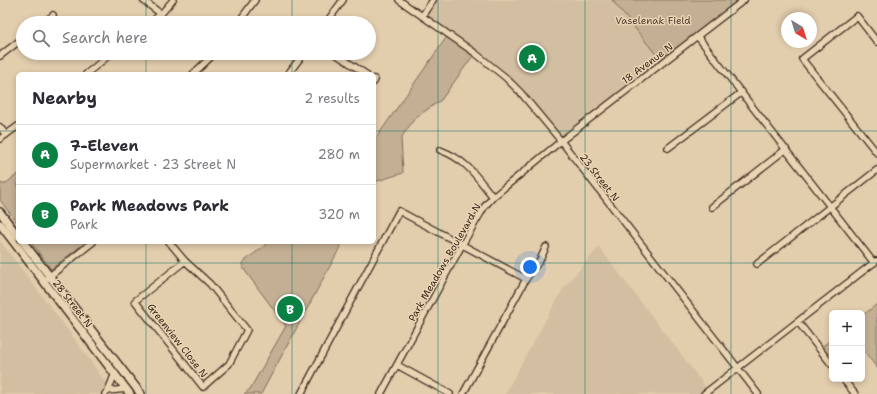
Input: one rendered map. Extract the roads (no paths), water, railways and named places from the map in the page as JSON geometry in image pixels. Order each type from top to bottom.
[{"type":"main road","points":[[0,212],[16,233]]},
{"type":"main road","name":"28 Street N","points":[[2,228],[141,394]]},
{"type":"main road","name":"28 Street N","points":[[24,244],[46,279],[129,391]]},
{"type":"street","points":[[143,0],[161,14]]},
{"type":"street","points":[[159,16],[173,0]]},
{"type":"street","points":[[243,16],[255,0]]},
{"type":"street","points":[[331,16],[343,0]]},
{"type":"street","name":"23 Street N","points":[[399,0],[475,54],[505,77],[521,93],[561,141],[758,394]]},
{"type":"street","points":[[422,16],[433,0]]},
{"type":"street","name":"18 Avenue N","points":[[561,141],[698,37],[744,0]]},
{"type":"street","points":[[877,42],[857,16],[802,59],[877,153]]},
{"type":"street","points":[[698,37],[830,206],[876,262],[704,394]]},
{"type":"street","points":[[0,56],[16,43]]},
{"type":"street","points":[[88,72],[103,60]]},
{"type":"street","points":[[195,72],[208,60]]},
{"type":"street","points":[[290,72],[299,60]]},
{"type":"street","points":[[345,60],[363,72]]},
{"type":"street","points":[[668,148],[742,92]]},
{"type":"street","points":[[0,127],[6,135]]},
{"type":"street","points":[[0,139],[16,128]]},
{"type":"street","name":"Park Meadows Boulevard N","points":[[382,394],[462,245],[485,206],[493,197],[561,141]]},
{"type":"street","points":[[712,206],[786,149]]},
{"type":"street","points":[[440,150],[464,162],[493,197]]},
{"type":"street","points":[[757,264],[877,170]]},
{"type":"street","points":[[301,394],[399,211],[526,279]]},
{"type":"street","points":[[46,279],[90,244]]},
{"type":"street","name":"Greenview Close N","points":[[171,244],[185,261],[210,284],[247,330],[228,364],[203,387],[135,300],[185,261]]},
{"type":"street","points":[[463,394],[526,279],[540,260],[546,247]]},
{"type":"street","points":[[798,322],[829,360]]},
{"type":"street","points":[[397,365],[450,394]]},
{"type":"street","points":[[115,373],[106,393],[129,391]]},
{"type":"street","points":[[845,382],[855,394]]},
{"type":"place","name":"7-Eleven","points":[[532,58]]},
{"type":"place","name":"Park Meadows Park","points":[[290,309]]},
{"type":"park label","name":"Vaselenak Field","points":[[653,20]]}]
